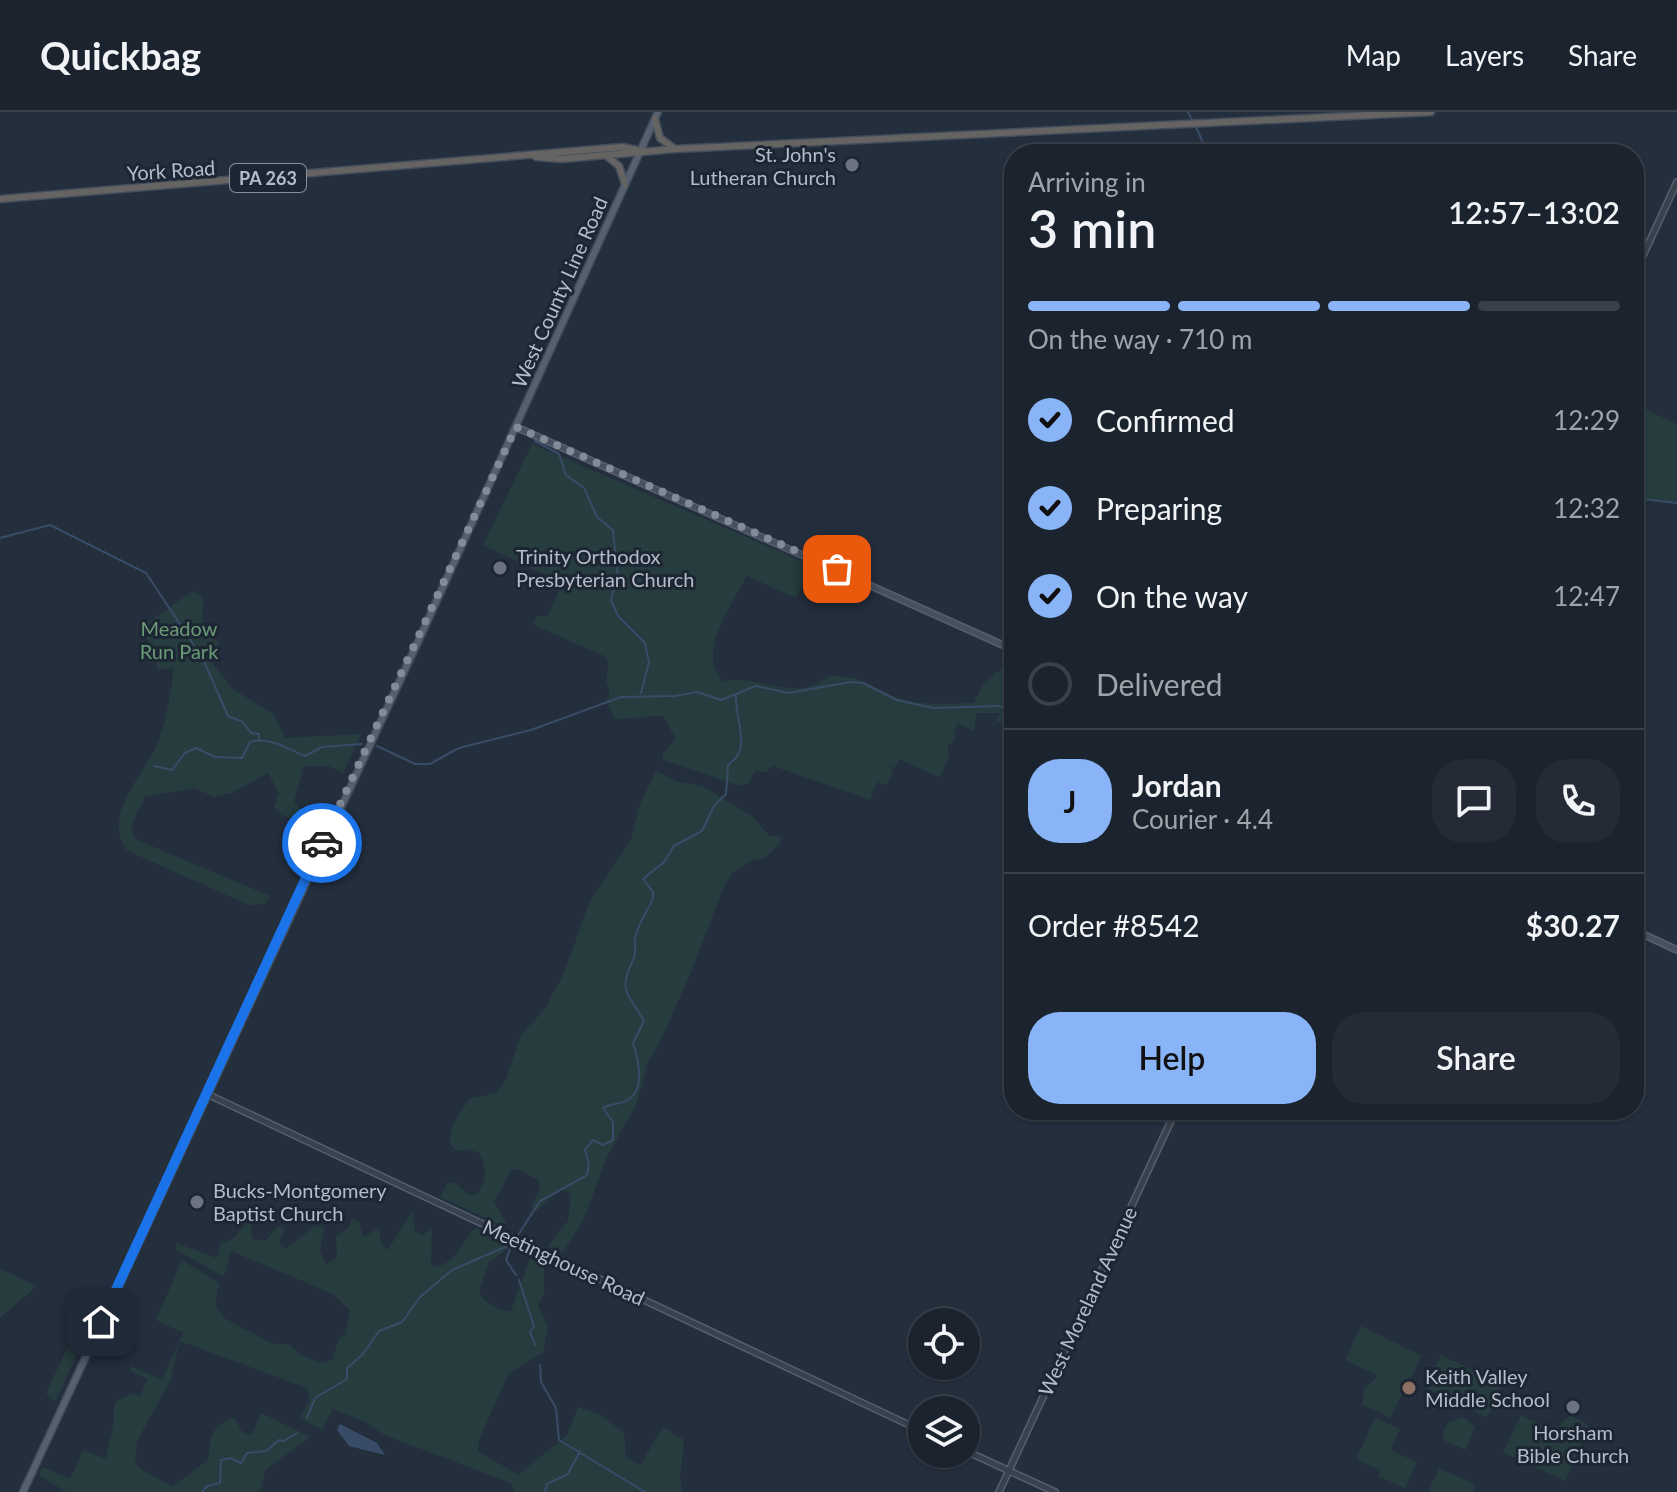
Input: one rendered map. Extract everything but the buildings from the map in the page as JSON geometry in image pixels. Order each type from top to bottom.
[{"type":"highway","name":"PA 263","points":[[641,151],[1431,112]]},
{"type":"highway","points":[[656,116],[660,138],[675,149]]},
{"type":"highway","name":"York Road","points":[[0,199],[536,157],[623,147],[641,151]]},
{"type":"highway","name":"York Road","points":[[536,157],[602,156],[641,151]]},
{"type":"highway","points":[[602,156],[615,161],[625,184]]},
{"type":"main road","name":"West County Line Road","points":[[23,1492],[516,427],[656,116]]},
{"type":"main road","points":[[516,427],[1004,646]]},
{"type":"main road","points":[[1644,935],[1677,950]]},
{"type":"street","points":[[1644,253],[1677,182]]},
{"type":"street","name":"Meetinghouse Road","points":[[206,1094],[908,1424]]},
{"type":"street","name":"West Moreland Avenue","points":[[999,1492],[1171,1120]]},
{"type":"street","points":[[980,1458],[1055,1492]]},
{"type":"green space","points":[[1644,409],[1677,424],[1677,503],[1644,499]]},
{"type":"green space","points":[[532,444],[811,565],[796,598],[747,576],[714,644],[716,671],[724,682],[750,681],[804,688],[828,676],[841,676],[914,702],[974,703],[982,686],[1004,666],[1004,723],[996,722],[1000,713],[976,713],[974,731],[957,723],[953,734],[956,738],[948,746],[949,757],[940,777],[899,759],[895,768],[885,763],[894,770],[886,785],[877,782],[870,800],[773,766],[766,772],[755,771],[749,782],[740,786],[663,760],[662,755],[676,739],[663,716],[614,719],[606,700],[610,695],[606,680],[609,663],[604,656],[536,626],[533,621],[537,616],[547,617],[561,587],[558,581],[483,545]]},
{"type":"green space","name":"Meadow Run Park","points":[[193,591],[203,598],[205,628],[220,644],[210,661],[233,689],[274,715],[285,738],[361,734],[343,773],[328,766],[304,766],[294,801],[308,818],[303,823],[282,815],[274,807],[279,793],[268,773],[231,793],[214,797],[195,788],[145,797],[131,825],[135,839],[270,896],[265,904],[249,905],[126,850],[120,835],[119,820],[123,806],[160,736],[169,702],[173,667],[158,670],[154,651],[140,628]]},
{"type":"green space","points":[[656,771],[678,782],[702,786],[753,817],[769,835],[781,837],[781,842],[765,858],[753,860],[733,872],[724,886],[692,970],[658,1046],[648,1061],[637,1103],[608,1155],[582,1223],[562,1253],[548,1246],[568,1221],[571,1193],[560,1189],[535,1212],[531,1207],[539,1191],[539,1180],[516,1169],[511,1170],[494,1202],[506,1223],[503,1226],[440,1197],[448,1182],[456,1183],[469,1195],[477,1194],[484,1179],[485,1169],[479,1153],[468,1149],[457,1151],[450,1144],[451,1128],[469,1099],[496,1093],[506,1079],[521,1035],[544,1010],[564,973],[589,903],[631,839],[640,804]]},
{"type":"green space","points":[[412,1211],[415,1231],[422,1235],[432,1229],[431,1264],[437,1267],[455,1255],[475,1228],[505,1241],[509,1248],[489,1262],[479,1292],[497,1308],[511,1311],[532,1252],[542,1257],[545,1293],[538,1305],[548,1327],[543,1352],[509,1373],[479,1440],[478,1451],[518,1475],[567,1435],[578,1407],[599,1414],[624,1433],[626,1457],[640,1465],[663,1427],[684,1440],[680,1479],[683,1492],[515,1492],[511,1483],[384,1435],[364,1421],[333,1409],[322,1430],[300,1418],[310,1400],[307,1388],[180,1341],[170,1381],[137,1441],[135,1460],[139,1468],[172,1487],[208,1460],[216,1428],[235,1418],[242,1432],[252,1435],[261,1413],[311,1437],[266,1469],[260,1492],[66,1492],[39,1475],[42,1467],[70,1479],[83,1450],[106,1459],[116,1401],[133,1393],[140,1396],[148,1379],[130,1371],[131,1366],[162,1380],[183,1333],[156,1320],[182,1260],[219,1283],[215,1304],[224,1318],[271,1343],[291,1345],[300,1355],[321,1363],[333,1360],[338,1339],[345,1335],[350,1311],[333,1294],[231,1251],[224,1277],[176,1250],[176,1243],[217,1258],[221,1243],[231,1240],[250,1220],[253,1239],[265,1241],[278,1226],[285,1229],[279,1242],[286,1249],[315,1226],[324,1227],[320,1251],[326,1265],[337,1257],[336,1237],[349,1227],[352,1218],[359,1222],[363,1237],[379,1228],[382,1245],[388,1250]]},
{"type":"green space","points":[[0,1269],[37,1286],[0,1318]]},
{"type":"green space","points":[[84,1320],[92,1322],[55,1402],[46,1393],[79,1323]]},
{"type":"green space","points":[[1361,1326],[1422,1356],[1390,1418],[1362,1404],[1364,1389],[1378,1376],[1345,1360]]},
{"type":"green space","points":[[1441,1355],[1503,1384],[1487,1417],[1426,1388]]},
{"type":"green space","points":[[1521,1415],[1558,1432],[1561,1423],[1571,1415],[1589,1426],[1565,1481],[1503,1452]]},
{"type":"green space","points":[[1463,1417],[1475,1427],[1466,1450],[1443,1440],[1443,1431],[1449,1422]]},
{"type":"green space","points":[[1375,1418],[1400,1429],[1391,1450],[1417,1462],[1405,1488],[1378,1476],[1380,1470],[1356,1459]]},
{"type":"green space","points":[[1439,1468],[1476,1485],[1473,1492],[1428,1492]]},
{"type":"water","points":[[340,1424],[377,1443],[385,1455],[349,1446],[337,1430]]},
{"type":"waterway","points":[[1188,112],[1193,122]]},
{"type":"waterway","points":[[1196,127],[1204,144]]},
{"type":"waterway","points":[[535,441],[559,454],[566,475],[584,488],[597,517],[613,530],[618,577],[611,600],[618,616],[645,643],[649,662],[641,693]]},
{"type":"waterway","points":[[1644,499],[1677,503]]},
{"type":"waterway","points":[[0,538],[50,525],[146,573],[203,659],[228,716],[243,722],[251,733],[259,734],[259,739]]},
{"type":"waterway","points":[[377,746],[415,764],[430,764],[459,748],[531,730],[621,697],[675,696],[697,692],[721,700],[756,686],[788,693],[851,682],[863,683],[897,700],[933,708],[1004,708]]},
{"type":"waterway","points":[[518,1235],[540,1201],[587,1175],[589,1164],[585,1150],[593,1140],[603,1145],[613,1140],[613,1122],[603,1108],[628,1100],[637,1089],[639,1073],[633,1043],[644,1021],[625,984],[635,956],[636,934],[653,898],[653,892],[643,879],[664,862],[674,846],[702,831],[714,806],[726,794],[728,765],[740,751],[741,743],[736,696]]},
{"type":"waterway","points":[[154,766],[172,770],[185,753],[196,748],[215,757],[242,758],[250,742],[257,741],[278,744],[305,756],[322,747],[362,744]]},
{"type":"waterway","points":[[307,1418],[315,1398],[347,1379],[347,1368],[363,1354],[379,1331],[402,1322],[420,1297],[452,1270],[512,1244]]},
{"type":"waterway","points":[[511,1246],[506,1260],[516,1275]]},
{"type":"waterway","points":[[519,1280],[534,1326],[530,1332],[535,1345]]},
{"type":"waterway","points":[[540,1365],[541,1382],[556,1408],[559,1440],[645,1492]]},
{"type":"waterway","points":[[202,1492],[207,1486],[220,1483],[221,1460],[230,1458],[241,1463],[247,1453],[266,1451],[279,1440],[284,1441],[297,1433]]},
{"type":"waterway","points":[[545,1492],[547,1484],[568,1474],[580,1451]]},
{"type":"way so far","points":[[322,843],[378,729],[516,427],[837,569]]},
{"type":"place","name":"St. John's Lutheran Church","points":[[852,165]]},
{"type":"place","name":"Trinity Orthodox Presbyterian Church","points":[[500,568]]},
{"type":"place","name":"Bucks-Montgomery Baptist Church","points":[[197,1202]]},
{"type":"place","name":"Keith Valley Middle School","points":[[1409,1388]]},
{"type":"place","name":"Horsham Bible Church","points":[[1573,1407]]},
{"type":"route","points":[[101,1322],[322,843]]}]
